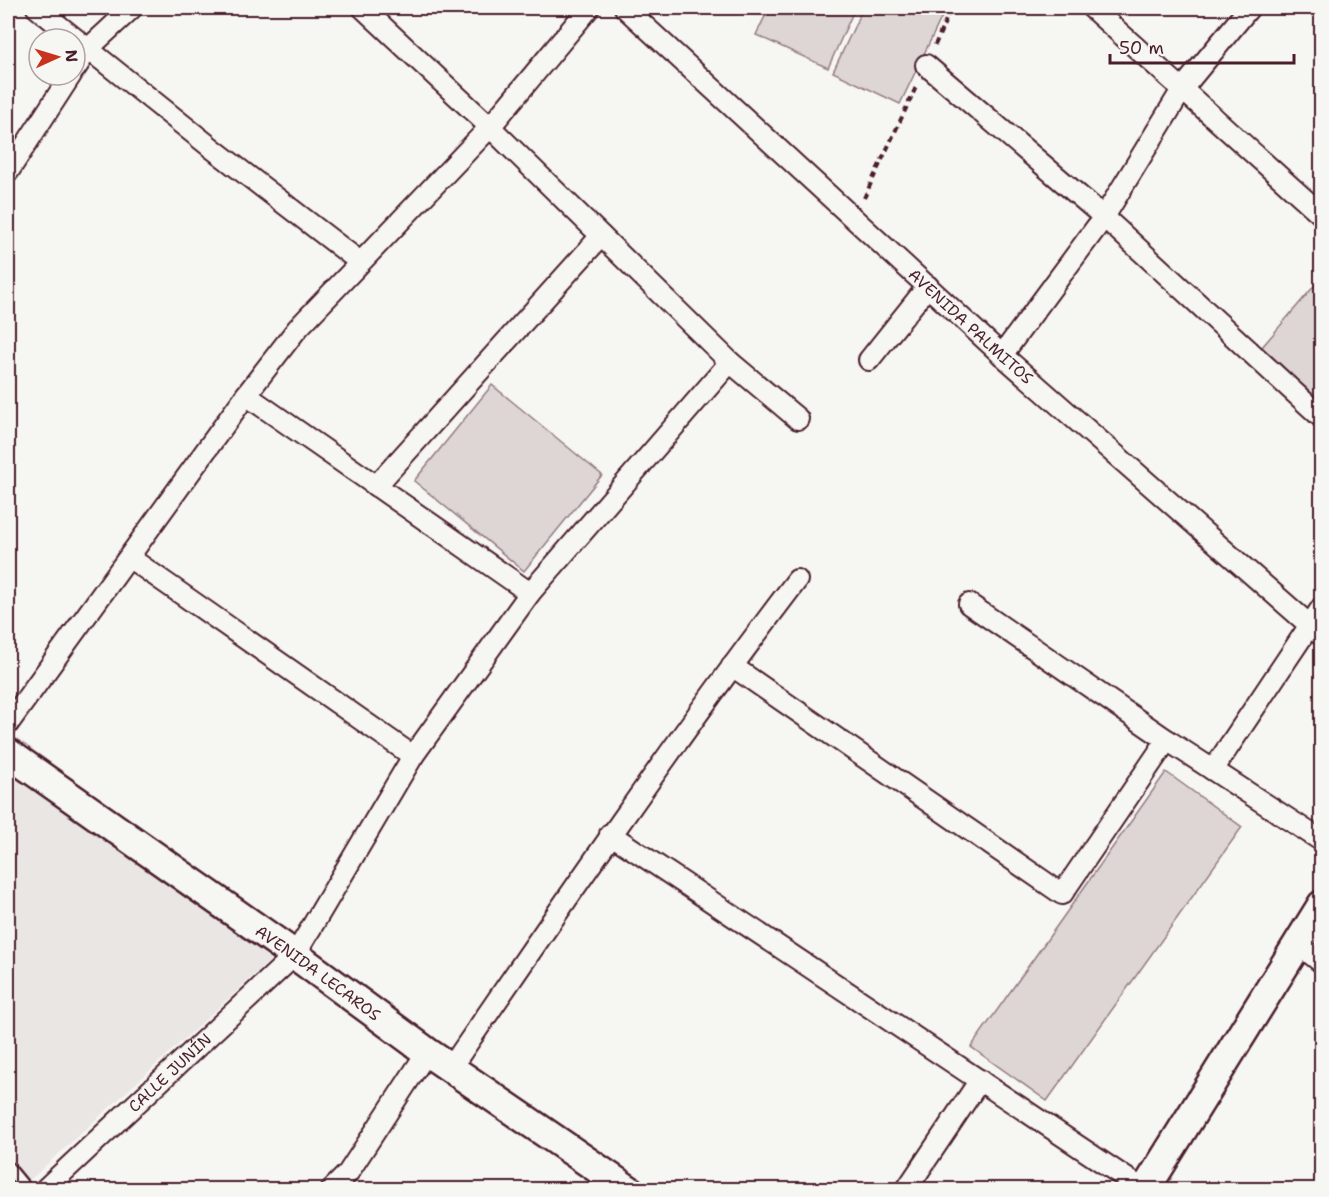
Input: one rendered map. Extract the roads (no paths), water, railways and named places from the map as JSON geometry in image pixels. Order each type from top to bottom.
[{"type":"street","points":[[37,8],[360,262]]},
{"type":"street","points":[[87,51],[132,8]]},
{"type":"street","points":[[363,8],[490,127],[730,362],[798,419]]},
{"type":"street","points":[[8,724],[297,329],[490,127],[589,8]]},
{"type":"street","points":[[1092,8],[1322,215]]},
{"type":"street","points":[[1002,355],[1104,217],[1183,88],[1249,8]]},
{"type":"street","name":"AVENIDA PALMITOS","points":[[633,11],[1002,355],[1315,630]]},
{"type":"street","points":[[926,65],[1104,217],[1322,418]]},
{"type":"street","points":[[8,172],[63,87]]},
{"type":"street","points":[[376,486],[601,236]]},
{"type":"street","points":[[869,360],[928,286]]},
{"type":"street","name":"CALLE JUNÍN","points":[[44,1190],[295,955],[413,756],[530,593],[730,362]]},
{"type":"street","points":[[246,396],[530,593]]},
{"type":"street","points":[[130,558],[413,756]]},
{"type":"street","points":[[450,1069],[610,834],[797,580]]},
{"type":"street","points":[[969,604],[1167,740],[1322,842]]},
{"type":"street","points":[[1213,770],[1315,630],[1322,607]]},
{"type":"street","points":[[732,666],[1062,894],[1167,740]]},
{"type":"street","name":"AVENIDA LECAROS","points":[[8,753],[295,955],[427,1053],[629,1190]]},
{"type":"street","points":[[610,834],[1144,1190],[1322,904]]},
{"type":"street","points":[[1297,943],[1322,963]]},
{"type":"street","points":[[331,1190],[348,1173],[427,1053]]},
{"type":"street","points":[[906,1190],[980,1080]]},
{"type":"lane","points":[[8,1167],[27,1190]]}]
